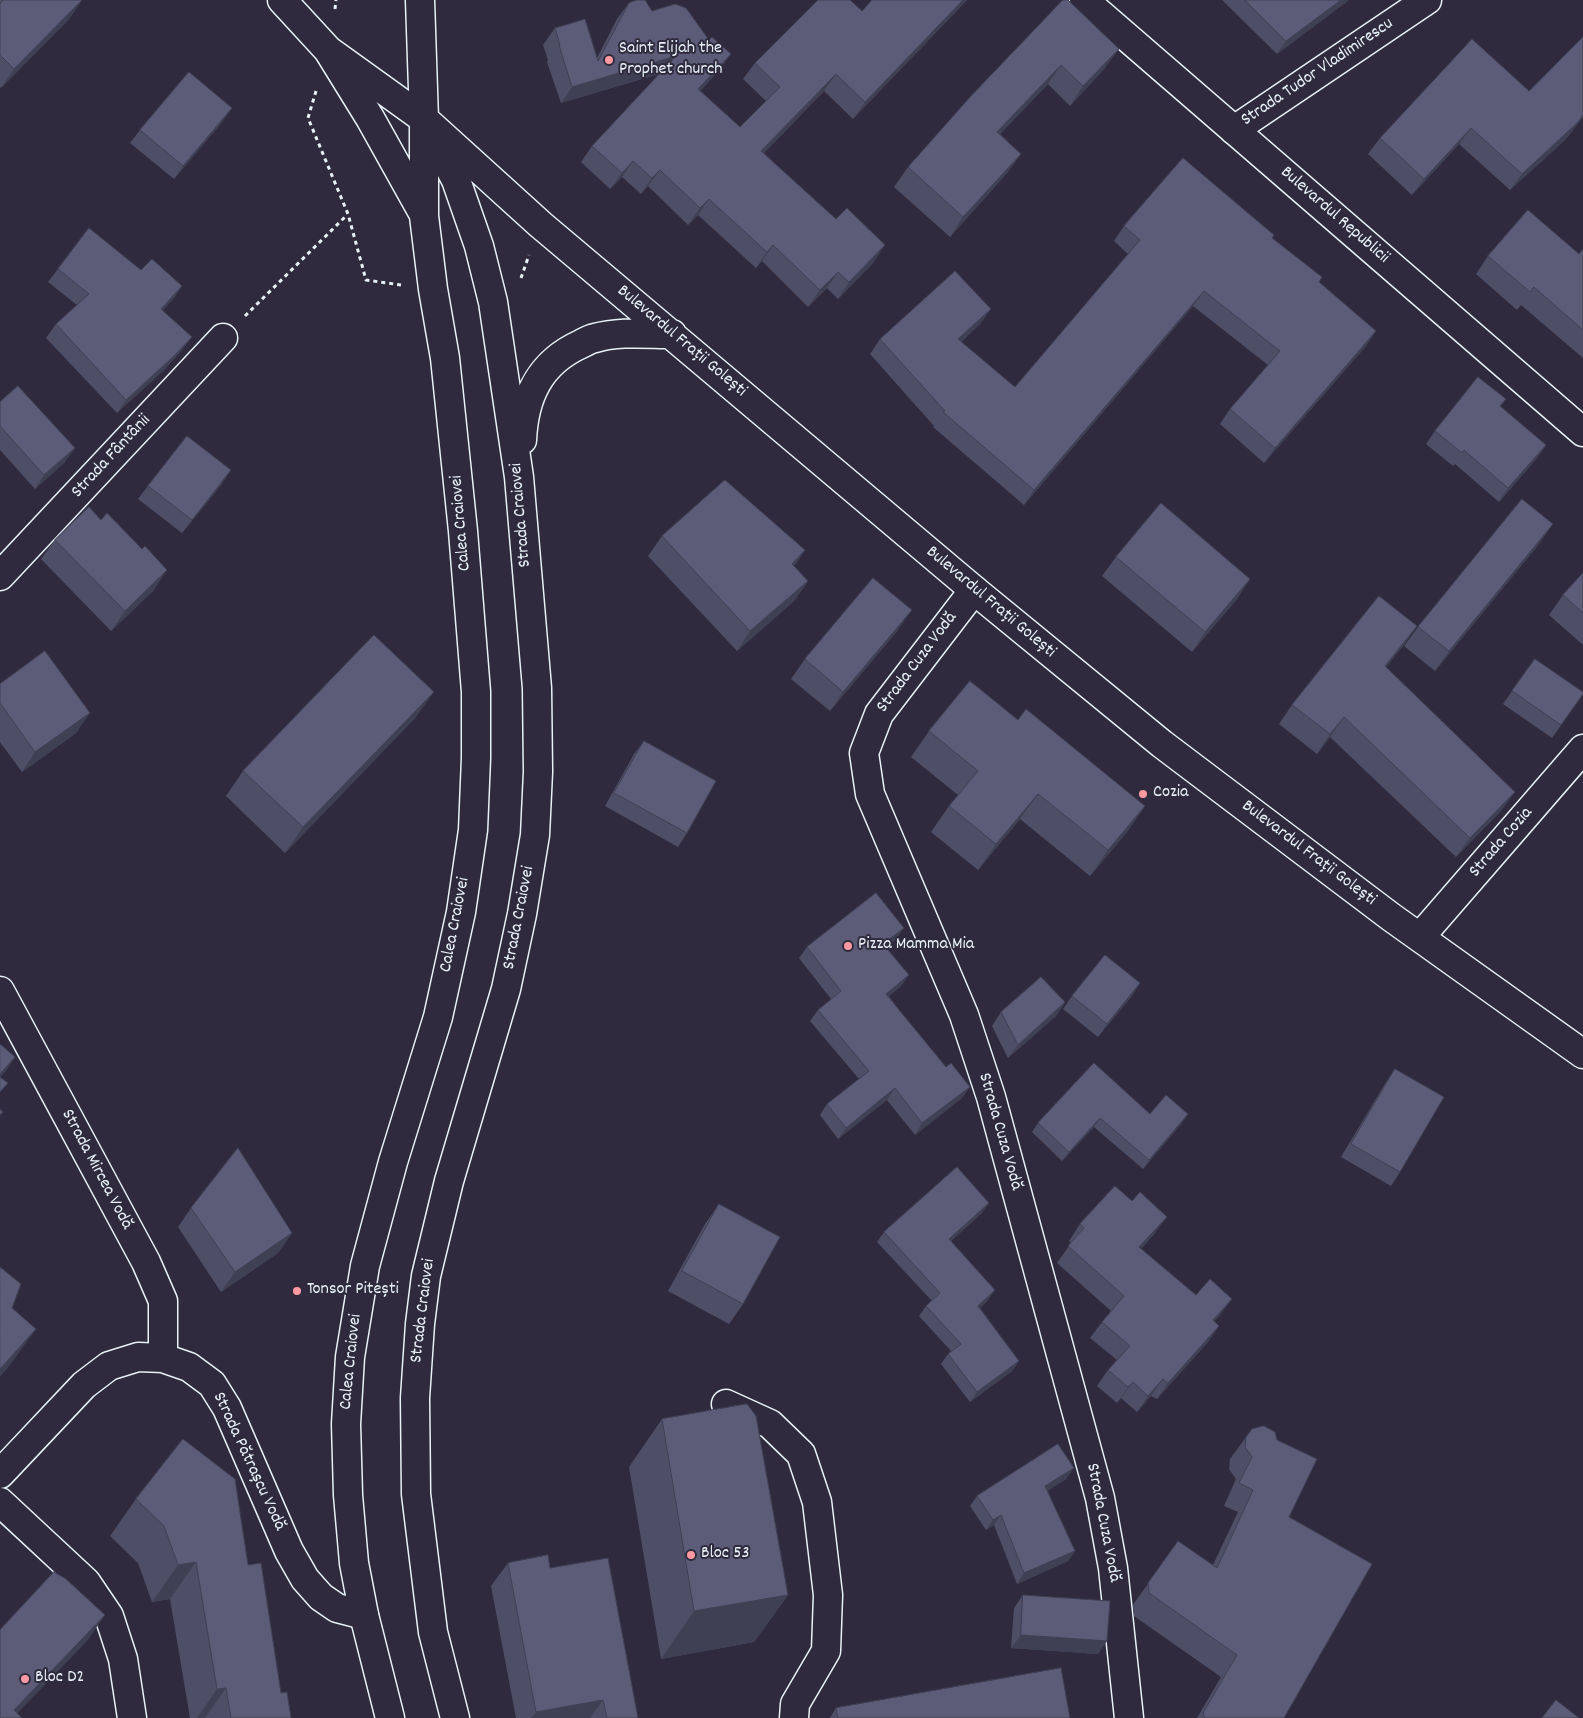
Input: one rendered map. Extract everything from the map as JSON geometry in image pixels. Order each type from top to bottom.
[{"type":"main road","points":[[282,0],[328,50],[370,118],[424,216]]},
{"type":"main road","name":"Calea Craiovei","points":[[390,1718],[364,1615],[354,1563],[348,1495],[346,1424],[350,1357],[365,1266],[393,1162],[438,1017],[461,912],[474,821],[476,758],[476,692],[455,449],[445,358],[433,289],[424,216],[424,119],[420,0]]},
{"type":"main road","name":"Bulevardul Republicii","points":[[1084,0],[1583,432]]},
{"type":"main road","name":"Strada Tudor Vladimirescu","points":[[1234,130],[1426,0]]},
{"type":"main road","name":"Bulevardul Frații Golești","points":[[328,50],[424,119],[541,225],[974,590],[1162,744],[1391,917],[1583,1054]]},
{"type":"main road","name":"Strada Craiovei","points":[[424,119],[456,180],[479,246],[498,329],[519,477],[537,688],[538,772],[535,835],[522,914],[506,989],[449,1181],[426,1276],[415,1398],[416,1494],[429,1603],[433,1632],[455,1718]]},
{"type":"main road","points":[[519,477],[524,414],[532,389],[548,366],[567,350],[595,338],[630,333],[672,334]]},
{"type":"main road","name":"Strada Fântânii","points":[[0,576],[223,338]]},
{"type":"main road","name":"Strada Cuza Vodă","points":[[974,590],[879,714],[864,753],[870,794],[964,1015],[991,1097],[1100,1498],[1113,1568],[1129,1718]]},
{"type":"main road","name":"Strada Cozia","points":[[1420,937],[1583,749]]},
{"type":"main road","name":"Strada Mircea Vodă","points":[[0,991],[149,1270],[163,1301],[163,1358]]},
{"type":"main road","name":"Strada Pătrașcu Vodă","points":[[0,1474],[84,1386],[109,1366],[138,1357],[163,1358],[189,1368],[212,1384],[227,1408],[289,1551],[305,1579],[320,1597],[337,1608],[364,1615]]},
{"type":"main road","points":[[726,1404],[770,1424],[801,1454],[817,1502],[828,1595],[826,1651],[795,1704],[794,1718]]},
{"type":"main road","points":[[0,1502],[86,1582],[109,1616],[123,1659],[132,1718]]},
{"type":"path","points":[[328,50],[308,118],[348,214],[366,280],[433,289]]},
{"type":"path","points":[[223,338],[348,214]]},
{"type":"path","points":[[520,279],[541,225]]},
{"type":"building","points":[[2,0],[82,0],[14,69],[0,55],[0,3]]},
{"type":"building","points":[[645,0],[652,11],[675,4],[686,8],[709,40],[712,37],[731,54],[698,89],[740,127],[780,87],[755,63],[818,0],[850,0],[862,11],[872,0],[963,0],[865,102],[836,74],[761,151],[836,219],[847,208],[885,245],[849,282],[838,272],[820,290],[773,245],[767,252],[709,199],[700,208],[660,170],[652,178],[633,161],[622,173],[592,146],[676,56],[572,87],[555,28],[585,19],[598,61],[629,3]]},
{"type":"building","points":[[1063,0],[1068,0],[1119,49],[1083,86],[1061,65],[997,132],[1021,154],[963,217],[908,167],[971,96]]},
{"type":"building","points":[[1245,0],[1341,0],[1286,41]]},
{"type":"building","points":[[1583,37],[1583,115],[1577,123],[1522,174],[1471,128],[1424,179],[1380,138],[1472,39],[1529,91]]},
{"type":"building","points":[[189,72],[232,108],[183,166],[140,130]]},
{"type":"building","points":[[1183,158],[1274,235],[1272,238],[1322,277],[1319,282],[1376,331],[1275,448],[1230,409],[1280,351],[1204,291],[1034,490],[943,412],[945,411],[880,339],[955,271],[991,309],[958,339],[1015,387],[1140,240],[1124,226]]},
{"type":"building","points":[[1528,210],[1579,254],[1583,249],[1583,330],[1534,287],[1530,292],[1488,256]]},
{"type":"building","points":[[89,228],[141,270],[152,259],[182,286],[161,309],[192,337],[126,400],[56,324],[89,294],[58,269]]},
{"type":"building","points":[[1478,377],[1506,399],[1500,406],[1546,445],[1508,488],[1464,450],[1462,453],[1435,431]]},
{"type":"building","points":[[18,386],[75,448],[44,475],[0,426],[0,402]]},
{"type":"building","points":[[187,436],[231,470],[192,520],[148,486]]},
{"type":"building","points":[[725,480],[805,550],[792,564],[808,581],[750,631],[662,536]]},
{"type":"building","points":[[1522,499],[1553,524],[1449,651],[1418,627]]},
{"type":"building","points":[[1161,503],[1250,579],[1205,632],[1116,557]]},
{"type":"building","points":[[89,507],[101,520],[107,513],[142,549],[145,546],[167,570],[125,611],[55,540]]},
{"type":"building","points":[[1583,573],[1583,613],[1563,595]]},
{"type":"building","points":[[873,578],[912,610],[843,692],[805,659]]},
{"type":"building","points":[[1379,596],[1417,626],[1385,666],[1515,792],[1470,838],[1344,717],[1330,734],[1292,705]]},
{"type":"building","points":[[374,635],[434,692],[303,827],[243,771]]},
{"type":"building","points":[[45,651],[90,713],[35,752],[0,703],[0,684]]},
{"type":"building","points":[[1535,659],[1583,692],[1561,725],[1512,691]]},
{"type":"building","points":[[970,681],[1018,720],[1026,709],[1145,806],[1108,850],[1038,794],[996,844],[949,806],[978,771],[929,731]]},
{"type":"building","points":[[644,741],[716,781],[687,833],[614,793]]},
{"type":"building","points":[[876,893],[904,928],[883,944],[909,975],[886,994],[946,1067],[951,1063],[970,1087],[922,1123],[895,1088],[846,1128],[827,1104],[869,1071],[818,1010],[841,991],[807,947]]},
{"type":"building","points":[[1105,955],[1140,983],[1107,1024],[1072,996]]},
{"type":"building","points":[[1041,977],[1065,1002],[1018,1045],[1001,1012]]},
{"type":"building","points":[[0,1044],[15,1057],[0,1074]]},
{"type":"building","points":[[1094,1063],[1150,1114],[1166,1095],[1188,1114],[1149,1160],[1100,1118],[1069,1152],[1038,1123]]},
{"type":"building","points":[[1395,1069],[1444,1097],[1400,1172],[1351,1144]]},
{"type":"building","points":[[0,1077],[8,1083],[0,1092]]},
{"type":"building","points":[[238,1148],[292,1233],[235,1272],[191,1208]]},
{"type":"building","points":[[957,1167],[989,1203],[949,1239],[995,1290],[978,1306],[1019,1361],[977,1392],[948,1354],[961,1344],[926,1306],[940,1293],[884,1232]]},
{"type":"building","points":[[1115,1186],[1132,1201],[1140,1192],[1167,1217],[1139,1247],[1196,1295],[1210,1279],[1232,1299],[1213,1320],[1219,1326],[1168,1383],[1163,1379],[1148,1396],[1133,1382],[1128,1387],[1108,1370],[1130,1346],[1102,1322],[1124,1296],[1068,1246],[1084,1228],[1080,1224]]},
{"type":"building","points":[[719,1204],[780,1237],[743,1304],[682,1271]]},
{"type":"building","points":[[0,1267],[21,1284],[12,1308],[36,1329],[0,1369]]},
{"type":"building","points":[[747,1404],[756,1416],[788,1595],[694,1611],[662,1419]]},
{"type":"building","points":[[1264,1426],[1275,1432],[1277,1440],[1317,1459],[1289,1517],[1372,1564],[1284,1718],[1205,1718],[1203,1713],[1237,1655],[1149,1593],[1148,1583],[1178,1541],[1217,1568],[1253,1490],[1239,1483],[1252,1457],[1245,1447],[1246,1437],[1252,1429]]},
{"type":"building","points":[[183,1439],[235,1479],[248,1565],[261,1563],[281,1693],[287,1692],[291,1718],[231,1718],[226,1688],[217,1689],[196,1562],[178,1565],[164,1526],[136,1499]]},
{"type":"building","points":[[1058,1444],[1074,1468],[1045,1486],[1075,1551],[1024,1573],[1001,1515],[993,1520],[977,1496]]},
{"type":"building","points":[[548,1555],[550,1568],[608,1558],[638,1718],[607,1718],[603,1700],[536,1712],[508,1563]]},
{"type":"building","name":"Bloc D2","points":[[54,1572],[66,1579],[105,1615],[14,1710],[22,1718],[0,1718],[0,1630]]},
{"type":"building","points":[[1023,1595],[1110,1601],[1107,1641],[1021,1635]]},
{"type":"building","points":[[1061,1668],[1070,1718],[838,1718],[836,1708]]},
{"type":"building","points":[[1556,1700],[1579,1718],[1542,1718]]},
{"type":"place","name":"Saint Elijah the Prophet church","points":[[609,60]]},
{"type":"place","name":"Cozia","points":[[1143,794]]},
{"type":"place","name":"Pizza Mamma Mia","points":[[848,946]]},
{"type":"place","name":"Tonsor Pitești","points":[[297,1291]]},
{"type":"place","name":"Bloc 53","points":[[691,1555]]},
{"type":"place","name":"Bloc D2","points":[[25,1679]]}]
